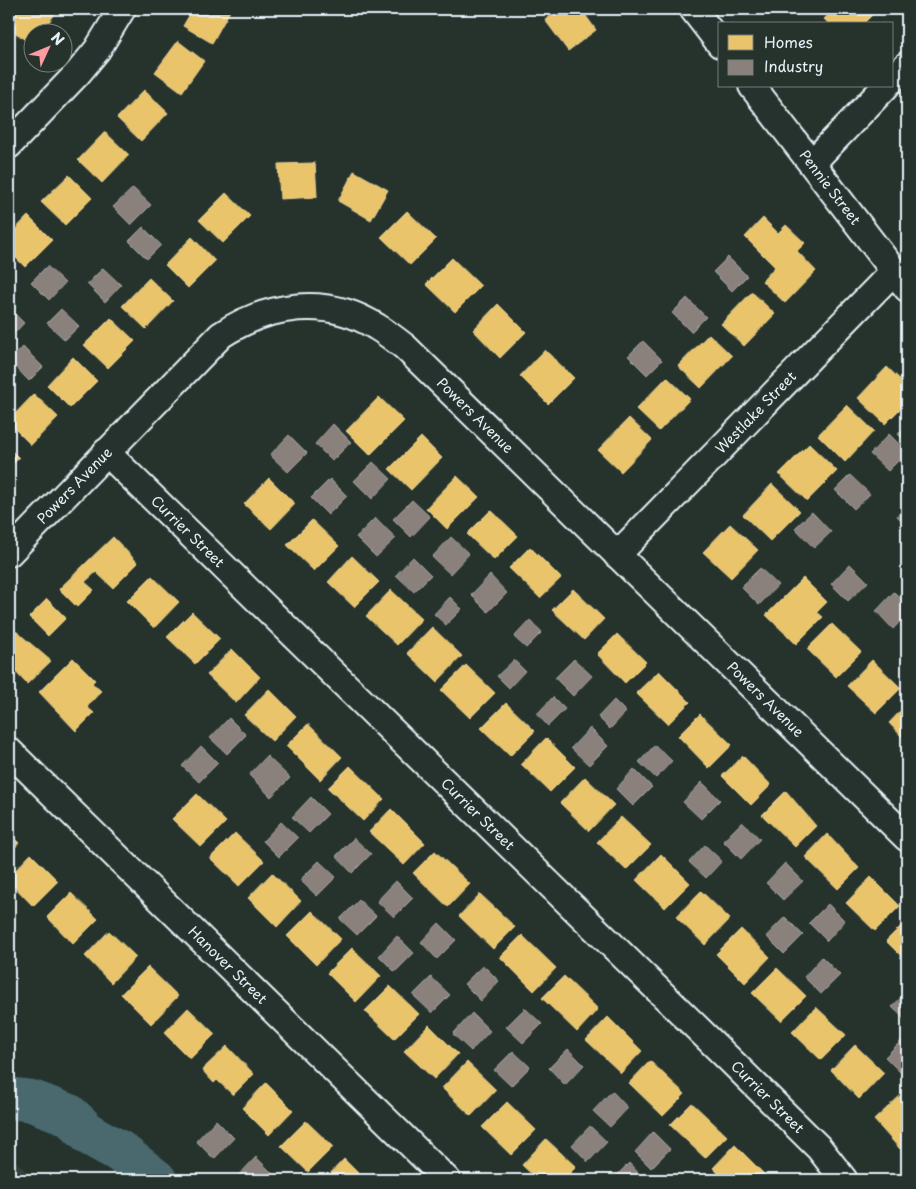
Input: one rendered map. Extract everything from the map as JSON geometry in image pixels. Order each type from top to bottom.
[{"type":"street","points":[[9,145],[78,73],[97,50],[122,9]]},
{"type":"street","points":[[693,9],[718,41]]},
{"type":"street","points":[[894,78],[907,65]]},
{"type":"street","name":"Pennie Street","points":[[754,88],[901,280]]},
{"type":"street","points":[[812,163],[884,88]]},
{"type":"street","name":"Westlake Street","points":[[617,555],[901,280]]},
{"type":"street","name":"Powers Avenue","points":[[9,553],[193,362],[229,330],[259,315],[281,309],[307,306],[349,313],[376,326],[405,347],[907,838]]},
{"type":"street","name":"Currier Street","points":[[106,452],[819,1148],[842,1180]]},
{"type":"street","name":"Hanover Street","points":[[9,751],[447,1180]]},
{"type":"shaded area","points":[[9,1155],[35,1180],[9,1180]]},
{"type":"building: Homes","points":[[12,9],[47,9],[55,14],[49,22],[22,22],[22,38],[9,28],[9,12]]},
{"type":"building: Homes","points":[[193,9],[231,9],[212,43],[183,26]]},
{"type":"building: Homes","points":[[561,9],[581,9],[596,30],[568,51],[545,20]]},
{"type":"building: Homes","points":[[835,9],[874,9],[876,11],[865,22],[827,22],[824,19]]},
{"type":"building: Homes","points":[[178,41],[204,61],[182,92],[155,72]]},
{"type":"building: Homes","points":[[144,90],[168,113],[141,141],[117,118]]},
{"type":"building: Homes","points":[[105,132],[129,155],[102,183],[78,160]]},
{"type":"building: Homes","points":[[315,163],[317,197],[280,199],[278,164]]},
{"type":"building: Homes","points":[[354,171],[388,190],[371,220],[338,201]]},
{"type":"building: Homes","points":[[69,175],[92,198],[65,225],[41,202]]},
{"type":"building: Homes","points":[[226,193],[250,216],[223,243],[199,220]]},
{"type":"building: Homes","points":[[407,211],[436,239],[410,265],[381,237]]},
{"type":"building: Homes","points":[[28,216],[52,240],[25,267],[9,251],[9,236]]},
{"type":"building: Homes","points":[[763,218],[778,233],[786,225],[805,243],[797,251],[816,271],[785,303],[762,281],[775,267],[745,237]]},
{"type":"building: Homes","points":[[192,237],[215,261],[188,288],[165,265]]},
{"type":"building: Homes","points":[[452,258],[481,286],[455,312],[426,284]]},
{"type":"building: Homes","points":[[149,278],[173,301],[146,329],[122,306]]},
{"type":"building: Homes","points":[[752,292],[775,314],[744,346],[721,324]]},
{"type":"building: Homes","points":[[498,304],[526,332],[500,358],[473,330]]},
{"type":"building: Homes","points":[[111,318],[135,341],[108,368],[84,345]]},
{"type":"building: Homes","points":[[709,334],[732,356],[701,388],[678,366]]},
{"type":"building: Homes","points":[[545,350],[574,378],[548,404],[520,376]]},
{"type":"building: Homes","points":[[73,357],[97,381],[70,408],[47,385]]},
{"type":"building: Homes","points":[[887,367],[907,386],[907,402],[885,424],[858,398]]},
{"type":"building: Homes","points":[[667,377],[690,399],[659,431],[636,409]]},
{"type":"building: Homes","points":[[34,394],[58,417],[31,445],[9,423],[9,420]]},
{"type":"building: Homes","points":[[379,397],[404,421],[370,455],[346,431]]},
{"type":"building: Homes","points":[[847,405],[874,431],[845,462],[818,435]]},
{"type":"building: Homes","points":[[629,418],[652,440],[621,472],[598,450]]},
{"type":"building: Homes","points":[[421,437],[442,458],[411,490],[389,469]]},
{"type":"building: Homes","points":[[809,444],[837,471],[807,501],[779,474]]},
{"type":"building: Homes","points":[[9,448],[19,458],[9,468]]},
{"type":"building: Homes","points":[[457,476],[479,497],[447,529],[426,508]]},
{"type":"building: Homes","points":[[269,478],[295,504],[271,529],[244,504]]},
{"type":"building: Homes","points":[[772,484],[800,511],[770,541],[743,515]]},
{"type":"building: Homes","points":[[491,510],[518,536],[494,560],[467,534]]},
{"type":"building: Homes","points":[[312,520],[339,546],[314,571],[287,545]]},
{"type":"building: Homes","points":[[730,524],[758,550],[731,578],[703,552]]},
{"type":"building: Homes","points":[[113,537],[138,563],[113,588],[96,572],[85,582],[94,590],[77,607],[59,589]]},
{"type":"building: Homes","points":[[530,547],[561,578],[540,598],[509,568]]},
{"type":"building: Homes","points":[[352,556],[379,582],[354,607],[328,582]]},
{"type":"building: Homes","points":[[152,576],[179,602],[154,628],[127,601]]},
{"type":"building: Homes","points":[[803,578],[827,602],[817,612],[823,617],[796,644],[766,615]]},
{"type":"building: Homes","points":[[573,589],[604,619],[584,640],[552,610]]},
{"type":"building: Homes","points":[[391,590],[422,619],[397,645],[366,616]]},
{"type":"building: Homes","points":[[47,599],[66,618],[48,636],[29,617]]},
{"type":"building: Homes","points":[[192,612],[220,639],[195,664],[167,637]]},
{"type":"building: Homes","points":[[832,624],[861,652],[836,677],[807,649]]},
{"type":"building: Homes","points":[[432,627],[462,656],[437,682],[407,653]]},
{"type":"building: Homes","points":[[16,631],[51,661],[27,684],[9,665],[9,639]]},
{"type":"building: Homes","points":[[617,634],[646,662],[625,683],[597,654]]},
{"type":"building: Homes","points":[[232,649],[260,677],[236,703],[207,675]]},
{"type":"building: Homes","points":[[73,658],[95,680],[92,683],[101,691],[87,707],[94,713],[76,731],[39,692]]},
{"type":"building: Homes","points":[[872,660],[901,688],[876,713],[847,686]]},
{"type":"building: Homes","points":[[466,665],[495,693],[470,718],[441,690]]},
{"type":"building: Homes","points":[[659,671],[690,702],[668,724],[636,693]]},
{"type":"building: Homes","points":[[269,689],[296,716],[272,741],[244,715]]},
{"type":"building: Homes","points":[[506,703],[535,731],[510,756],[481,728]]},
{"type":"building: Homes","points":[[907,704],[907,742],[889,723]]},
{"type":"building: Homes","points":[[700,714],[732,745],[709,768],[678,736]]},
{"type":"building: Homes","points":[[308,724],[342,757],[320,780],[286,746]]},
{"type":"building: Homes","points":[[546,738],[575,767],[550,792],[521,764]]},
{"type":"building: Homes","points":[[743,756],[771,785],[751,805],[722,776]]},
{"type":"building: Homes","points":[[350,766],[384,799],[363,821],[328,788]]},
{"type":"building: Homes","points":[[585,777],[614,805],[589,831],[560,803]]},
{"type":"building: Homes","points":[[786,791],[816,826],[795,847],[762,815]]},
{"type":"building: Homes","points":[[197,794],[226,822],[201,847],[172,819]]},
{"type":"building: Homes","points":[[391,809],[425,843],[404,865],[369,832]]},
{"type":"building: Homes","points":[[621,817],[651,845],[626,870],[597,842]]},
{"type":"building: Homes","points":[[9,833],[19,843],[9,854]]},
{"type":"building: Homes","points":[[235,833],[264,861],[239,886],[210,858]]},
{"type":"building: Homes","points":[[827,834],[859,868],[838,889],[805,857]]},
{"type":"building: Homes","points":[[435,851],[470,884],[448,907],[413,873]]},
{"type":"building: Homes","points":[[31,854],[58,881],[33,906],[9,881],[9,877]]},
{"type":"building: Homes","points":[[661,854],[690,883],[665,908],[636,880]]},
{"type":"building: Homes","points":[[272,873],[301,901],[277,927],[248,898]]},
{"type":"building: Homes","points":[[871,877],[900,906],[875,931],[846,903]]},
{"type":"building: Homes","points":[[701,891],[730,919],[705,945],[676,917]]},
{"type":"building: Homes","points":[[71,893],[98,919],[73,944],[47,917]]},
{"type":"building: Homes","points":[[480,894],[515,927],[493,949],[459,916]]},
{"type":"building: Homes","points":[[312,911],[341,939],[316,965],[287,936]]},
{"type":"building: Homes","points":[[907,920],[907,962],[886,941]]},
{"type":"building: Homes","points":[[741,929],[770,957],[745,983],[716,954]]},
{"type":"building: Homes","points":[[109,931],[136,957],[111,983],[85,956]]},
{"type":"building: Homes","points":[[522,935],[556,968],[534,991],[500,957]]},
{"type":"building: Homes","points":[[352,948],[381,976],[356,1002],[327,973]]},
{"type":"building: Homes","points":[[148,967],[178,996],[151,1024],[121,994]]},
{"type":"building: Homes","points":[[777,968],[806,996],[781,1021],[752,993]]},
{"type":"building: Homes","points":[[564,976],[598,1009],[577,1032],[542,998]]},
{"type":"building: Homes","points":[[390,986],[419,1014],[394,1039],[365,1011]]},
{"type":"building: Homes","points":[[816,1007],[846,1035],[821,1060],[792,1032]]},
{"type":"building: Homes","points":[[188,1008],[215,1034],[190,1059],[164,1033]]},
{"type":"building: Homes","points":[[608,1017],[642,1051],[621,1073],[586,1040]]},
{"type":"building: Homes","points":[[429,1025],[458,1054],[434,1079],[404,1051]]},
{"type":"building: Homes","points":[[855,1045],[884,1073],[859,1099],[831,1070]]},
{"type":"building: Homes","points":[[227,1046],[254,1074],[233,1095],[217,1080],[214,1083],[202,1070]]},
{"type":"building: Homes","points":[[650,1061],[685,1094],[663,1116],[629,1083]]},
{"type":"building: Homes","points":[[467,1062],[496,1090],[471,1116],[442,1088]]},
{"type":"building: Homes","points":[[266,1083],[293,1110],[269,1135],[242,1108]]},
{"type":"building: Homes","points":[[901,1095],[907,1103],[907,1142],[900,1149],[874,1120]]},
{"type":"building: Homes","points":[[507,1102],[536,1130],[511,1155],[482,1127]]},
{"type":"building: Homes","points":[[692,1103],[727,1136],[705,1158],[670,1125]]},
{"type":"building: Homes","points":[[306,1121],[333,1147],[308,1172],[281,1146]]},
{"type":"building: Homes","points":[[546,1139],[576,1167],[563,1180],[538,1180],[522,1165]]},
{"type":"building: Homes","points":[[735,1145],[769,1179],[725,1180],[713,1168]]},
{"type":"building: Homes","points":[[344,1159],[365,1180],[324,1180]]},
{"type":"building: Industry","points":[[133,188],[151,205],[131,225],[113,207]]},
{"type":"building: Industry","points":[[143,227],[161,245],[147,259],[129,241]]},
{"type":"building: Industry","points":[[728,257],[747,276],[732,291],[713,272]]},
{"type":"building: Industry","points":[[47,266],[65,283],[49,300],[31,282]]},
{"type":"building: Industry","points":[[103,268],[121,285],[105,302],[87,284]]},
{"type":"building: Industry","points":[[687,298],[706,317],[691,332],[672,313]]},
{"type":"building: Industry","points":[[9,308],[24,323],[9,339]]},
{"type":"building: Industry","points":[[61,309],[79,326],[65,340],[47,323]]},
{"type":"building: Industry","points":[[643,341],[662,360],[647,375],[628,356]]},
{"type":"building: Industry","points":[[23,347],[43,367],[29,381],[9,360]]},
{"type":"building: Industry","points":[[333,424],[351,442],[332,461],[315,444]]},
{"type":"building: Industry","points":[[907,425],[907,443],[898,434]]},
{"type":"building: Industry","points":[[889,434],[907,452],[888,471],[870,454]]},
{"type":"building: Industry","points":[[289,435],[307,453],[288,472],[270,455]]},
{"type":"building: Industry","points":[[373,462],[391,479],[372,499],[354,481]]},
{"type":"building: Industry","points":[[850,475],[870,494],[854,509],[835,490]]},
{"type":"building: Industry","points":[[330,479],[347,496],[328,515],[311,498]]},
{"type":"building: Industry","points":[[412,500],[430,517],[411,537],[393,519]]},
{"type":"building: Industry","points":[[907,505],[907,526],[897,516]]},
{"type":"building: Industry","points":[[812,512],[831,532],[814,548],[795,528]]},
{"type":"building: Industry","points":[[375,518],[396,538],[376,557],[356,537]]},
{"type":"building: Industry","points":[[451,537],[469,554],[450,574],[432,557]]},
{"type":"building: Industry","points":[[413,557],[431,575],[414,592],[396,575]]},
{"type":"building: Industry","points":[[850,564],[868,582],[848,601],[831,584]]},
{"type":"building: Industry","points":[[760,568],[778,585],[759,605],[741,587]]},
{"type":"building: Industry","points":[[490,575],[507,593],[488,612],[471,595]]},
{"type":"building: Industry","points":[[894,592],[907,604],[907,614],[893,629],[876,611]]},
{"type":"building: Industry","points":[[450,597],[462,609],[446,625],[434,614]]},
{"type":"building: Industry","points":[[530,620],[542,632],[526,648],[514,637]]},
{"type":"building: Industry","points":[[574,659],[592,676],[573,696],[555,678]]},
{"type":"building: Industry","points":[[514,660],[525,671],[509,688],[497,676]]},
{"type":"building: Industry","points":[[553,697],[565,709],[548,726],[537,714]]},
{"type":"building: Industry","points":[[614,700],[626,712],[610,729],[598,717]]},
{"type":"building: Industry","points":[[229,718],[246,735],[227,754],[210,738]]},
{"type":"building: Industry","points":[[590,728],[608,746],[589,765],[571,748]]},
{"type":"building: Industry","points":[[655,745],[672,761],[656,778],[639,762]]},
{"type":"building: Industry","points":[[201,746],[218,763],[199,782],[182,766]]},
{"type":"building: Industry","points":[[267,756],[290,778],[271,797],[249,775]]},
{"type":"building: Industry","points":[[634,769],[652,787],[633,806],[616,789]]},
{"type":"building: Industry","points":[[702,782],[720,800],[701,819],[683,802]]},
{"type":"building: Industry","points":[[311,797],[328,814],[309,833],[292,817]]},
{"type":"building: Industry","points":[[281,822],[298,838],[279,857],[263,841]]},
{"type":"building: Industry","points":[[742,822],[760,839],[741,859],[723,841]]},
{"type":"building: Industry","points":[[354,838],[371,854],[352,873],[336,856]]},
{"type":"building: Industry","points":[[705,845],[722,861],[706,878],[689,862]]},
{"type":"building: Industry","points":[[319,861],[336,877],[317,896],[300,880]]},
{"type":"building: Industry","points":[[785,863],[803,881],[783,900],[766,883]]},
{"type":"building: Industry","points":[[396,881],[413,898],[394,917],[377,901]]},
{"type":"building: Industry","points":[[359,900],[376,916],[357,935],[340,919]]},
{"type":"building: Industry","points":[[828,904],[845,921],[827,941],[809,923]]},
{"type":"building: Industry","points":[[785,917],[803,935],[784,954],[766,936]]},
{"type":"building: Industry","points":[[439,923],[456,940],[437,959],[421,942]]},
{"type":"building: Industry","points":[[397,936],[414,953],[395,972],[379,956]]},
{"type":"building: Industry","points":[[822,957],[840,975],[821,994],[804,977]]},
{"type":"building: Industry","points":[[483,965],[499,981],[481,1001],[464,984]]},
{"type":"building: Industry","points":[[431,977],[450,995],[432,1013],[413,995]]},
{"type":"building: Industry","points":[[907,991],[907,1022],[892,1007]]},
{"type":"building: Industry","points":[[525,1008],[542,1024],[523,1043],[506,1027]]},
{"type":"building: Industry","points":[[472,1013],[490,1031],[471,1051],[453,1034]]},
{"type":"building: Industry","points":[[904,1038],[907,1041],[907,1070],[903,1075],[885,1057]]},
{"type":"building: Industry","points":[[568,1049],[584,1065],[565,1085],[549,1068]]},
{"type":"building: Industry","points":[[513,1051],[530,1067],[511,1086],[494,1070]]},
{"type":"building: Industry","points":[[612,1091],[628,1108],[610,1127],[593,1111]]},
{"type":"building: Industry","points":[[216,1120],[234,1138],[214,1159],[196,1141]]},
{"type":"building: Industry","points":[[590,1126],[607,1142],[588,1162],[572,1145]]},
{"type":"building: Industry","points":[[653,1132],[670,1149],[651,1168],[635,1152]]},
{"type":"building: Industry","points":[[256,1157],[274,1175],[269,1180],[239,1180],[236,1178]]},
{"type":"building: Industry","points":[[629,1163],[645,1180],[612,1180]]},
{"type":"waterway","points":[[9,1098],[32,1101],[69,1115],[90,1135],[119,1151],[156,1180]]}]
